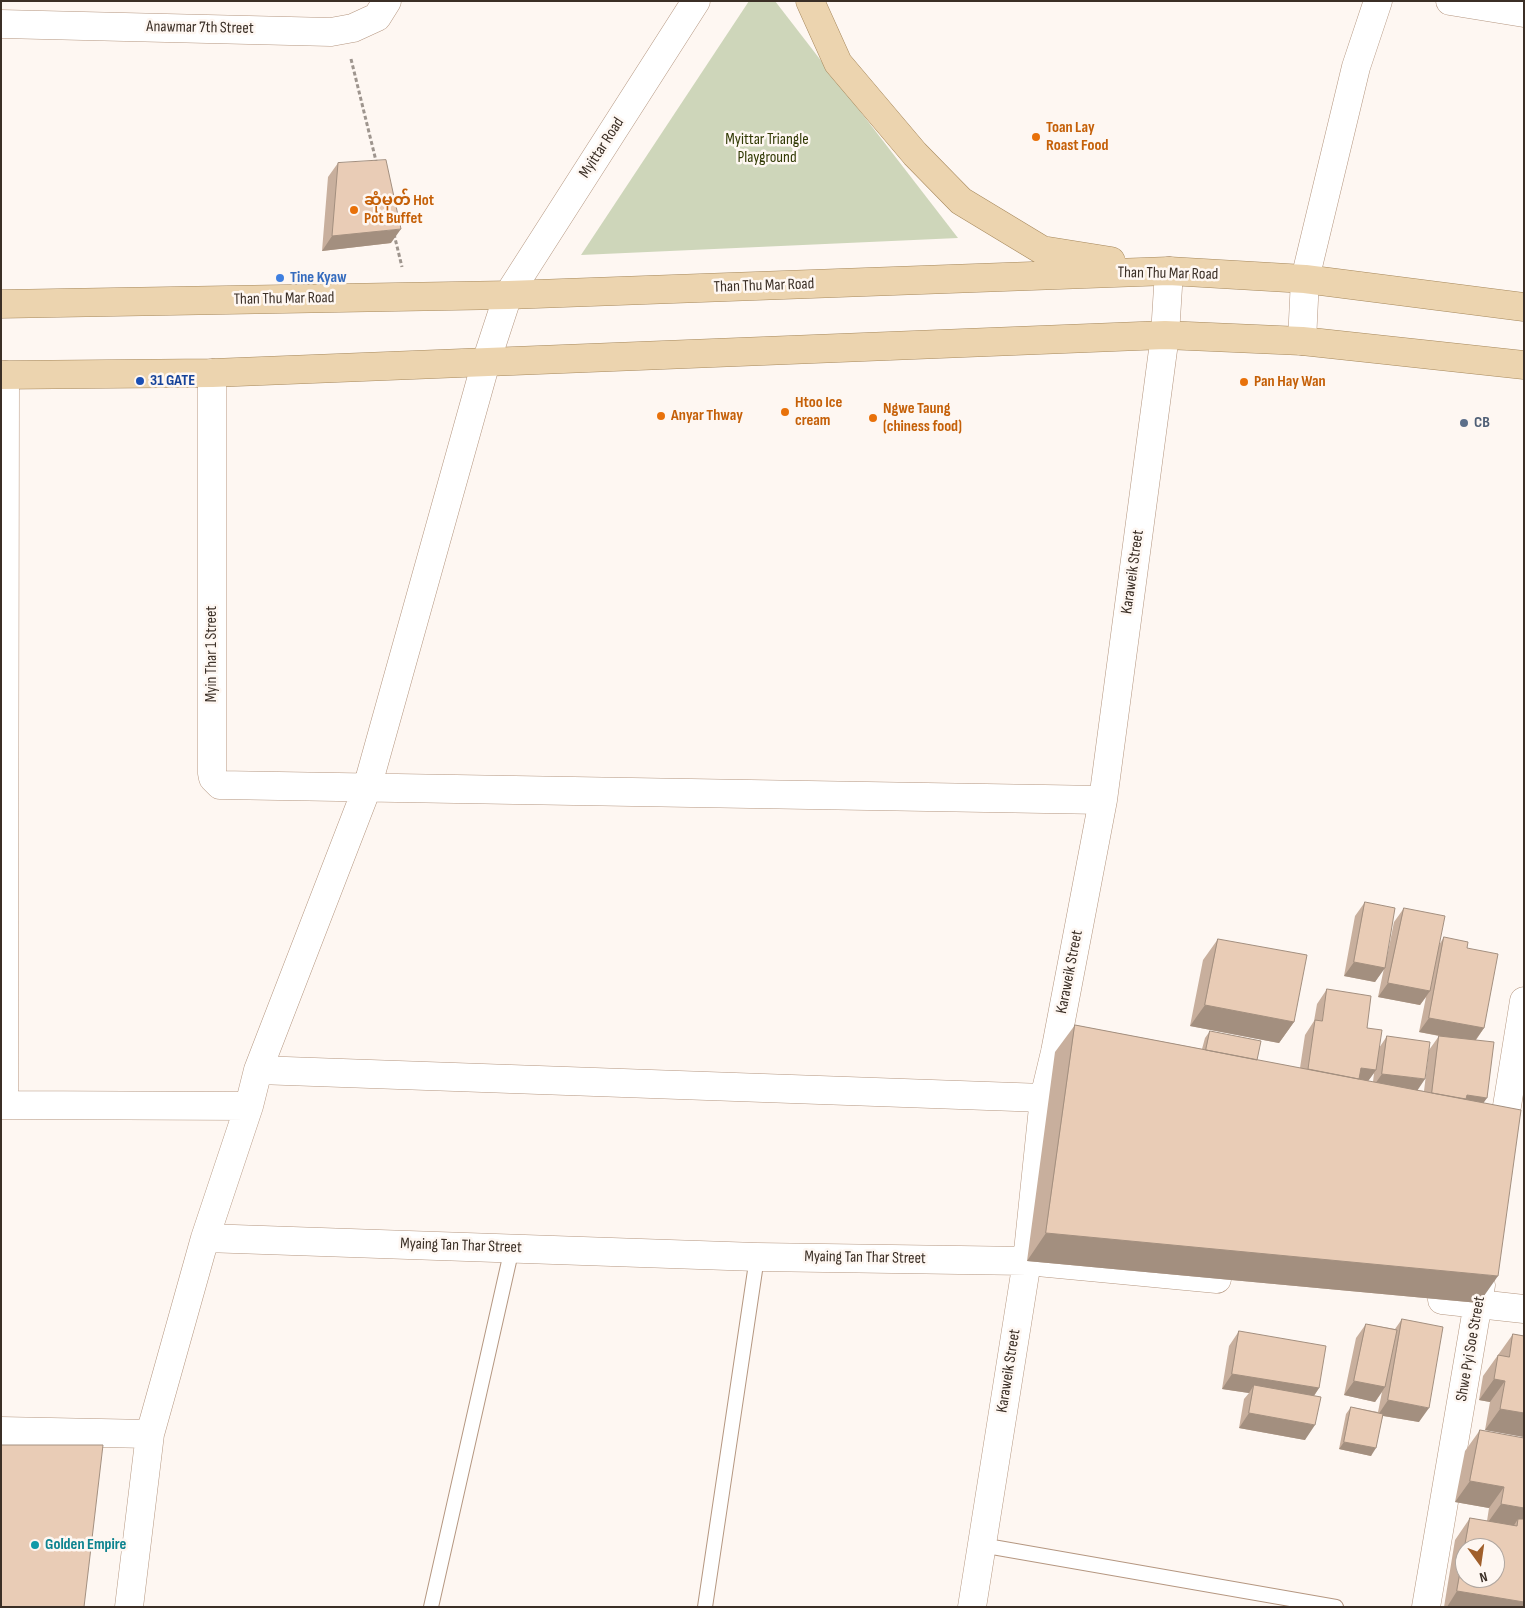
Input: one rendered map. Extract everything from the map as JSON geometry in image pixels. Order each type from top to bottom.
[{"type":"main road","points":[[810,1],[838,64],[915,154],[961,201],[1042,250],[1169,271]]},
{"type":"main road","name":"Than Thu Mar Road","points":[[1,304],[508,295],[1169,271],[1305,279],[1524,307]]},
{"type":"main road","points":[[3,375],[212,373],[1165,335],[1302,341],[1524,365]]},
{"type":"street","name":"Anawmar 7th Street","points":[[1,24],[331,32],[352,28],[377,17],[387,1]]},
{"type":"street","name":"Myittar Road","points":[[128,1607],[150,1434],[205,1238],[258,1070],[366,788],[486,362],[508,295],[696,1]]},
{"type":"street","points":[[1302,341],[1305,279],[1356,67],[1378,1]]},
{"type":"street","points":[[1450,1],[1524,13]]},
{"type":"street","name":"Karaweik Street","points":[[972,1607],[1027,1261],[1044,1098],[1065,1054],[1103,800],[1165,335],[1169,271]]},
{"type":"street","name":"Myin Thar 1 Street","points":[[212,373],[213,778],[220,785],[1103,800]]},
{"type":"street","points":[[3,375],[3,1105],[248,1106]]},
{"type":"street","points":[[1498,1167],[1492,1136],[1516,1099],[1524,1001]]},
{"type":"street","points":[[258,1070],[1044,1098]]},
{"type":"street","name":"Myaing Tan Thar Street","points":[[205,1238],[757,1257],[1027,1261],[1243,1281]]},
{"type":"street","name":"Shwe Pyi Soe Street","points":[[1426,1607],[1479,1303],[1484,1264]]},
{"type":"street","points":[[1420,1298],[1524,1308]]},
{"type":"street","points":[[1,1431],[150,1434]]},
{"type":"lane","points":[[431,1607],[512,1248]]},
{"type":"lane","points":[[705,1607],[757,1257]]},
{"type":"lane","points":[[981,1545],[1336,1607]]},
{"type":"path","points":[[344,30],[379,173]]},
{"type":"path","points":[[393,230],[410,297]]},
{"type":"green space","name":"Myittar Triangle Playground","points":[[749,1],[775,1],[958,238],[581,255]]},
{"type":"building","name":"ဆုံမှတ် Hot Pot Buffet","points":[[386,160],[401,229],[332,236],[338,163]]},
{"type":"building","points":[[1365,902],[1395,908],[1385,968],[1354,962]]},
{"type":"building","points":[[1404,908],[1445,916],[1430,991],[1388,983]]},
{"type":"building","points":[[1444,937],[1468,942],[1467,948],[1498,954],[1484,1028],[1429,1018]]},
{"type":"building","points":[[1218,939],[1307,955],[1294,1022],[1205,1005]]},
{"type":"building","points":[[1327,989],[1371,996],[1367,1028],[1382,1030],[1376,1070],[1361,1068],[1359,1079],[1308,1069],[1315,1020],[1322,1021]]},
{"type":"building","points":[[1075,1025],[1521,1110],[1498,1276],[1046,1233]]},
{"type":"building","points":[[1210,1031],[1261,1041],[1257,1060],[1206,1050]]},
{"type":"building","points":[[1387,1036],[1430,1042],[1425,1079],[1382,1074]]},
{"type":"building","points":[[1439,1036],[1494,1042],[1487,1098],[1467,1095],[1466,1099],[1432,1093]]},
{"type":"building","points":[[1402,1319],[1443,1327],[1429,1408],[1388,1400]]},
{"type":"building","points":[[1366,1324],[1397,1330],[1385,1387],[1354,1381]]},
{"type":"building","points":[[1239,1331],[1326,1346],[1319,1388],[1232,1374]]},
{"type":"building","points":[[1513,1334],[1524,1336],[1524,1413],[1500,1409],[1505,1381],[1494,1379],[1498,1355],[1509,1357]]},
{"type":"building","points":[[1254,1385],[1321,1397],[1315,1425],[1249,1413]]},
{"type":"building","points":[[1351,1407],[1383,1414],[1376,1448],[1344,1442]]},
{"type":"building","points":[[1480,1430],[1524,1438],[1524,1508],[1501,1504],[1504,1487],[1470,1481]]},
{"type":"building","points":[[1,1445],[103,1445],[84,1607],[1,1607]]},
{"type":"building","points":[[1470,1518],[1517,1526],[1518,1519],[1524,1519],[1524,1602],[1457,1591],[1458,1588],[1505,1588],[1505,1538],[1466,1538]]},
{"type":"place","name":"Toan Lay Roast Food","points":[[1036,137]]},
{"type":"place","name":"ဆုံမှတ် Hot Pot Buffet","points":[[354,210]]},
{"type":"place","name":"Tine Kyaw","points":[[280,278]]},
{"type":"place","name":"31 GATE","points":[[140,381]]},
{"type":"place","name":"Pan Hay Wan","points":[[1244,382]]},
{"type":"place","name":"Htoo Ice cream","points":[[785,412]]},
{"type":"place","name":"Anyar Thway","points":[[661,416]]},
{"type":"place","name":"Ngwe Taung (chiness food)","points":[[873,418]]},
{"type":"place","name":"CB","points":[[1464,423]]},
{"type":"place","name":"Golden Empire","points":[[35,1545]]}]
